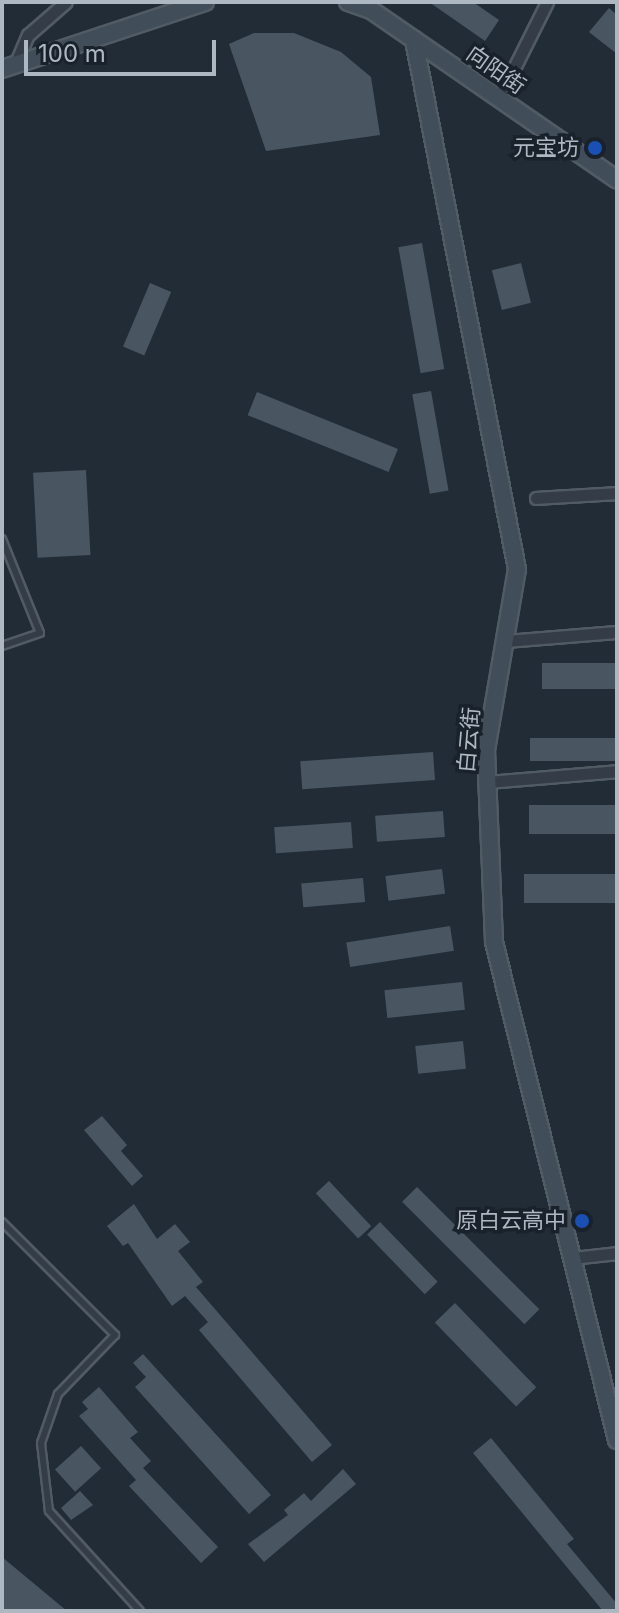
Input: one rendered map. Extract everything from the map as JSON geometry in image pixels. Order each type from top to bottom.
[{"type":"main road","points":[[8,67],[205,2]]},
{"type":"main road","name":"向阳街","points":[[348,2],[371,10],[617,180]]},
{"type":"main road","name":"白云街","points":[[414,40],[517,569],[486,750],[494,942],[617,1440]]},
{"type":"street","points":[[8,67],[28,35],[66,2]]},
{"type":"street","points":[[499,98],[547,2]]},
{"type":"street","points":[[536,498],[617,493]]},
{"type":"street","points":[[505,641],[617,632]]},
{"type":"street","points":[[487,782],[617,771]]},
{"type":"street","points":[[572,1258],[617,1253]]},
{"type":"lane","points":[[2,539],[40,633],[2,646]]},
{"type":"lane","points":[[2,1222],[115,1335],[58,1394],[41,1443],[49,1511],[140,1611]]},
{"type":"building","points":[[429,2],[473,2],[499,20],[485,41]]},
{"type":"building","points":[[609,8],[617,15],[617,54],[589,32]]},
{"type":"building","points":[[254,33],[294,33],[341,52],[371,77],[380,135],[266,151],[229,44]]},
{"type":"building","points":[[422,243],[444,369],[421,373],[398,247]]},
{"type":"building","points":[[521,263],[531,303],[502,310],[492,270]]},
{"type":"building","points":[[150,283],[171,292],[144,356],[123,347]]},
{"type":"building","points":[[431,391],[449,490],[430,494],[412,394]]},
{"type":"building","points":[[257,392],[398,449],[389,472],[248,415]]},
{"type":"building","points":[[86,470],[90,555],[38,558],[33,473]]},
{"type":"building","points":[[542,663],[617,663],[617,689],[542,689]]},
{"type":"building","points":[[530,738],[617,738],[617,761],[530,761]]},
{"type":"building","points":[[433,752],[435,780],[302,789],[300,761]]},
{"type":"building","points":[[529,805],[617,805],[617,834],[529,834]]},
{"type":"building","points":[[443,811],[445,837],[377,842],[375,816]]},
{"type":"building","points":[[351,822],[353,848],[276,853],[274,827]]},
{"type":"building","points":[[442,869],[445,894],[388,901],[385,876]]},
{"type":"building","points":[[524,874],[617,874],[617,903],[524,903]]},
{"type":"building","points":[[363,878],[365,902],[303,907],[301,883]]},
{"type":"building","points":[[450,926],[454,951],[350,967],[346,942]]},
{"type":"building","points":[[462,982],[465,1010],[387,1018],[384,990]]},
{"type":"building","points":[[463,1041],[466,1069],[418,1074],[415,1046]]},
{"type":"building","points":[[102,1116],[127,1145],[121,1151],[143,1176],[132,1186],[84,1130]]},
{"type":"building","points":[[329,1181],[371,1226],[358,1239],[316,1193]]},
{"type":"building","points":[[417,1187],[539,1309],[524,1324],[402,1202]]},
{"type":"building","points":[[134,1204],[157,1239],[175,1224],[190,1242],[178,1251],[203,1282],[196,1287],[332,1445],[312,1462],[199,1330],[208,1322],[185,1296],[172,1306],[128,1243],[123,1246],[107,1226]]},
{"type":"building","points":[[380,1222],[438,1282],[425,1294],[367,1235]]},
{"type":"building","points":[[455,1303],[536,1387],[516,1407],[435,1322]]},
{"type":"building","points":[[143,1354],[271,1495],[249,1514],[135,1387],[146,1377],[133,1363]]},
{"type":"building","points":[[99,1387],[138,1432],[130,1438],[151,1461],[143,1468],[218,1547],[201,1563],[129,1486],[136,1480],[79,1416],[88,1409],[82,1402]]},
{"type":"building","points":[[491,1438],[574,1539],[567,1544],[617,1604],[617,1611],[603,1611],[473,1453]]},
{"type":"building","points":[[81,1446],[101,1468],[75,1492],[55,1469]]},
{"type":"building","points":[[343,1469],[356,1484],[264,1562],[248,1544],[288,1515],[284,1510],[304,1493],[311,1501]]},
{"type":"building","points":[[80,1491],[93,1505],[71,1520],[61,1508]]},
{"type":"building","points":[[2,1557],[67,1611],[2,1611]]},
{"type":"place","name":"元宝坊","points":[[595,148]]},
{"type":"place","name":"原白云高中","points":[[582,1221]]}]
